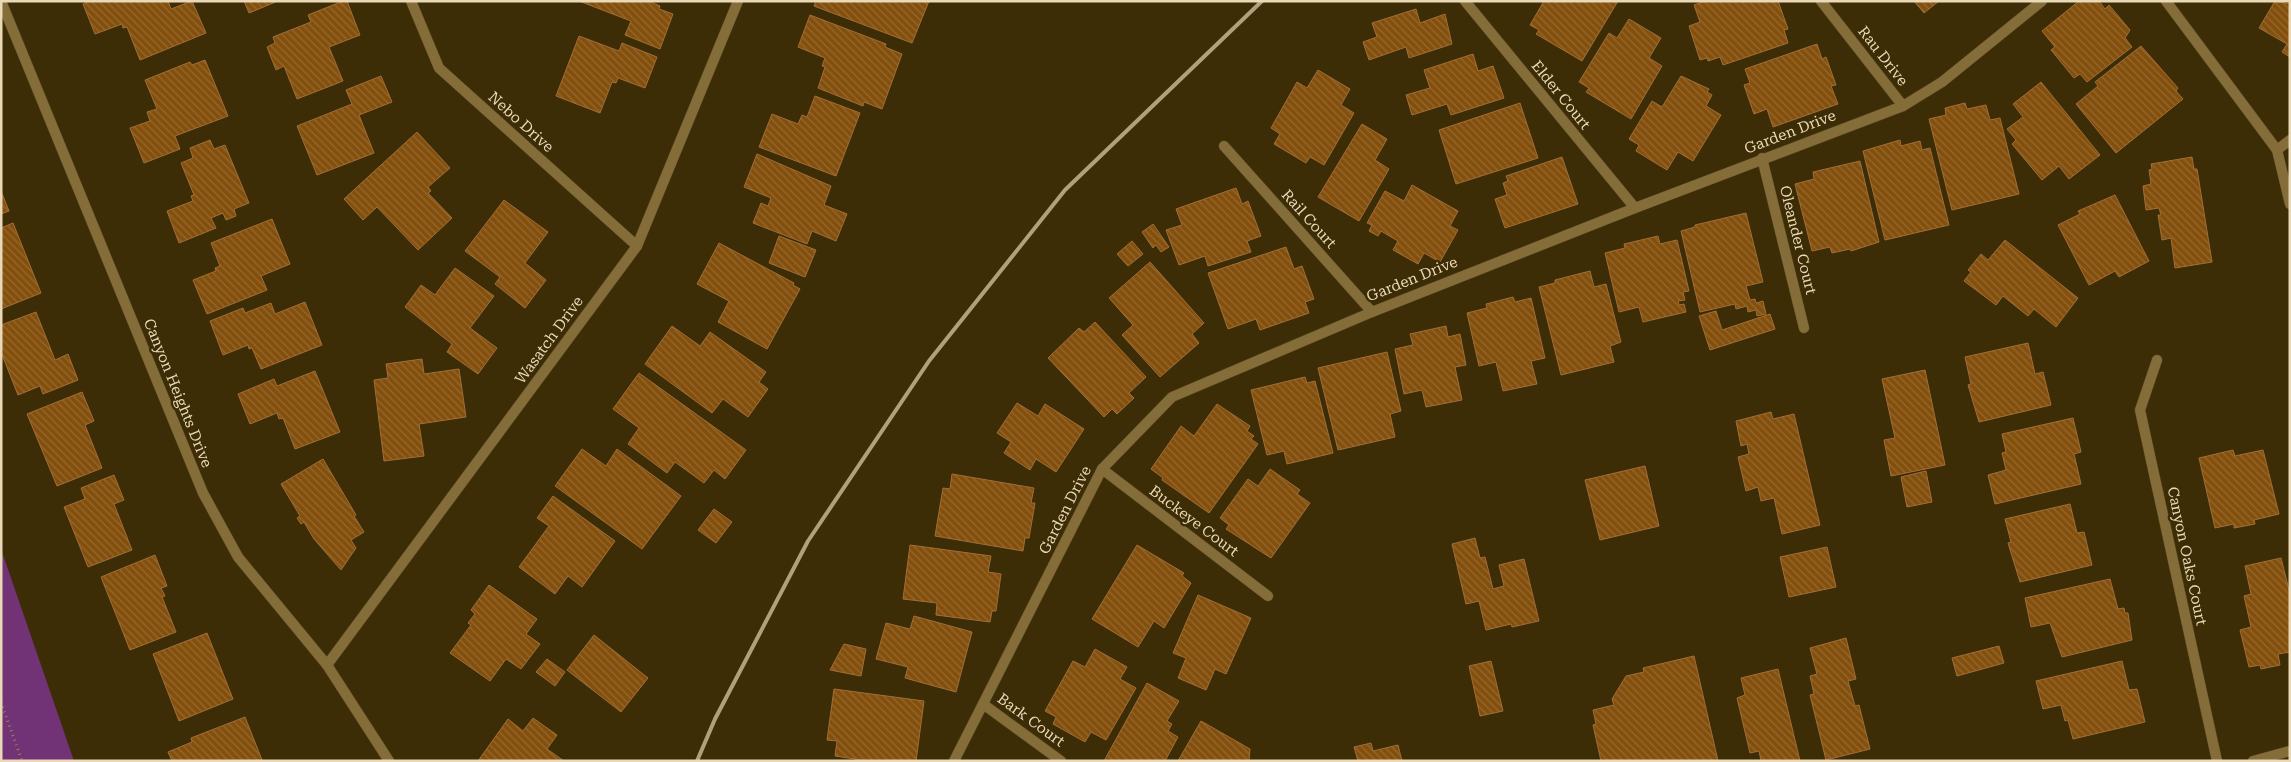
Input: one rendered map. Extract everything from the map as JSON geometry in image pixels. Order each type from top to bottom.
[{"type":"street","name":"Canyon Heights Drive","points":[[1,1],[204,493],[238,556],[327,665],[389,761]]},
{"type":"street","name":"Nebo Drive","points":[[411,1],[439,68],[637,246]]},
{"type":"street","name":"Wasatch Drive","points":[[327,665],[637,246],[738,1]]},
{"type":"street","name":"Elder Court","points":[[1465,1],[1635,208]]},
{"type":"street","name":"Rau Drive","points":[[1821,1],[1904,106]]},
{"type":"street","name":"Garden Drive","points":[[954,761],[1102,469],[1172,397],[1372,312],[1762,158],[1904,106],[1942,82],[2042,1]]},
{"type":"street","points":[[2166,1],[2277,150],[2290,204]]},
{"type":"street","points":[[2277,150],[2290,140]]},
{"type":"street","name":"Rail Court","points":[[1224,146],[1372,312]]},
{"type":"street","name":"Oleander Court","points":[[1762,158],[1804,328]]},
{"type":"street","name":"Canyon Oaks Court","points":[[2157,360],[2140,410],[2216,761]]},
{"type":"street","name":"Buckeye Court","points":[[1102,469],[1268,596]]},
{"type":"street","name":"Bark Court","points":[[983,704],[1061,761]]},
{"type":"street","points":[[2253,761],[2290,751]]},
{"type":"path","points":[[1,702],[22,761]]},
{"type":"shaded area","points":[[1,549],[74,761],[1,761]]},
{"type":"building","points":[[90,1],[168,1],[171,9],[192,1],[206,33],[140,60],[127,27],[123,28],[122,24],[95,34],[83,4]]},
{"type":"building","points":[[244,1],[278,1],[249,13]]},
{"type":"building","points":[[347,1],[360,35],[329,47],[343,81],[297,99],[284,66],[276,70],[267,47],[275,43],[273,37],[311,22],[308,15]]},
{"type":"building","points":[[579,1],[648,1],[660,6],[659,9],[673,14],[660,49],[625,35],[631,21]]},
{"type":"building","points":[[816,1],[929,1],[912,43],[814,6]]},
{"type":"building","points":[[1544,1],[1618,1],[1582,61],[1536,34],[1539,30],[1530,25]]},
{"type":"building","points":[[1705,1],[1778,1],[1788,29],[1784,30],[1788,43],[1723,65],[1720,57],[1708,61],[1707,58],[1700,60],[1689,26],[1700,22],[1694,5]]},
{"type":"building","points":[[1914,1],[1939,1],[1924,13]]},
{"type":"building","points":[[2079,1],[2099,1],[2105,9],[2109,5],[2130,30],[2125,38],[2132,47],[2087,82],[2080,74],[2074,78],[2051,50],[2055,47],[2042,31]]},
{"type":"building","points":[[2275,1],[2290,4],[2290,57],[2282,52],[2287,44],[2259,28]]},
{"type":"building","points":[[1416,9],[1420,23],[1445,14],[1452,44],[1409,58],[1406,47],[1369,60],[1363,42],[1377,37],[1372,23]]},
{"type":"building","points":[[810,15],[886,44],[885,47],[902,54],[882,109],[864,102],[863,106],[818,88],[825,67],[822,66],[825,58],[798,47]]},
{"type":"building","points":[[1629,19],[1661,38],[1649,58],[1662,66],[1631,119],[1586,92],[1589,88],[1579,82],[1609,33],[1617,38]]},
{"type":"building","points":[[579,36],[619,51],[622,43],[657,57],[645,88],[618,78],[616,83],[612,82],[600,113],[556,96]]},
{"type":"building","points":[[1817,44],[1822,59],[1826,57],[1836,85],[1831,86],[1838,104],[1773,127],[1767,109],[1754,114],[1744,85],[1750,83],[1745,69]]},
{"type":"building","points":[[2141,46],[2178,88],[2176,91],[2183,99],[2116,153],[2076,104],[2098,86],[2095,82]]},
{"type":"building","points":[[1473,54],[1478,71],[1493,66],[1504,98],[1451,115],[1447,104],[1412,115],[1406,95],[1430,88],[1424,70]]},
{"type":"building","points":[[205,60],[228,116],[175,136],[180,149],[144,163],[130,128],[150,121],[147,112],[157,109],[145,80],[190,62],[192,65]]},
{"type":"building","points":[[1318,70],[1350,89],[1341,105],[1354,113],[1324,165],[1310,157],[1306,163],[1274,144],[1280,134],[1271,128],[1297,82],[1307,88]]},
{"type":"building","points":[[381,76],[392,102],[359,115],[374,153],[317,175],[297,126],[352,104],[346,90]]},
{"type":"building","points":[[1681,76],[1709,89],[1707,92],[1712,95],[1706,106],[1721,115],[1693,161],[1678,152],[1667,170],[1636,151],[1639,145],[1629,139],[1652,101],[1662,107]]},
{"type":"building","points":[[2041,82],[2100,155],[2069,179],[2059,166],[2042,180],[2012,144],[2016,140],[2007,129],[2023,117],[2013,104]]},
{"type":"building","points":[[815,96],[860,113],[836,176],[759,147],[772,114],[798,124],[802,115],[807,117]]},
{"type":"building","points":[[1520,103],[1538,158],[1456,184],[1439,130]]},
{"type":"building","points":[[1965,103],[1967,109],[1986,105],[1990,120],[2000,118],[2019,194],[1952,210],[1929,119],[1946,115],[1945,108]]},
{"type":"building","points":[[1362,124],[1387,139],[1375,160],[1389,169],[1359,221],[1318,197]]},
{"type":"building","points":[[417,132],[450,168],[428,187],[431,191],[428,193],[452,218],[418,250],[377,207],[363,220],[344,199]]},
{"type":"building","points":[[210,140],[214,149],[225,145],[249,203],[234,209],[236,216],[226,220],[223,213],[211,218],[216,228],[179,243],[167,211],[193,201],[191,196],[194,195],[181,163],[193,158],[190,148]]},
{"type":"building","points":[[1900,140],[1901,146],[1920,141],[1922,150],[1930,148],[1949,225],[1885,240],[1863,151]]},
{"type":"building","points":[[757,154],[831,186],[824,205],[847,214],[836,241],[812,231],[807,244],[753,223],[761,203],[768,206],[771,198],[744,187]]},
{"type":"building","points":[[1562,157],[1578,204],[1505,228],[1495,199],[1507,195],[1503,183],[1508,181],[1506,176]]},
{"type":"building","points":[[2192,157],[2194,169],[2197,169],[2212,262],[2175,268],[2171,238],[2162,240],[2158,215],[2161,215],[2159,208],[2146,210],[2143,186],[2151,184],[2149,170],[2152,169],[2151,164]]},
{"type":"building","points":[[1860,161],[1879,242],[1851,251],[1850,249],[1832,253],[1830,247],[1812,251],[1795,184],[1814,179],[1813,172]]},
{"type":"building","points":[[1412,185],[1458,211],[1450,226],[1458,230],[1440,262],[1424,253],[1418,264],[1393,250],[1398,241],[1381,231],[1378,236],[1369,231],[1372,225],[1367,223],[1385,191],[1404,201]]},
{"type":"building","points":[[1236,188],[1242,204],[1248,201],[1261,236],[1247,241],[1251,252],[1208,266],[1205,256],[1179,265],[1166,230],[1182,225],[1176,209]]},
{"type":"building","points":[[1,191],[9,211],[1,214]]},
{"type":"building","points":[[2115,195],[2149,261],[2119,277],[2115,271],[2089,285],[2058,225],[2080,214],[2078,211]]},
{"type":"building","points":[[504,200],[548,232],[525,263],[546,280],[525,308],[495,284],[500,277],[465,251]]},
{"type":"building","points":[[1746,213],[1763,282],[1746,286],[1750,300],[1755,299],[1756,303],[1763,301],[1766,314],[1757,316],[1756,310],[1748,312],[1747,306],[1736,309],[1735,304],[1700,312],[1681,231],[1695,227],[1695,225]]},
{"type":"building","points":[[272,219],[290,264],[261,276],[267,290],[207,314],[193,280],[216,271],[215,268],[220,266],[211,243]]},
{"type":"building","points":[[13,223],[41,293],[1,309],[1,228]]},
{"type":"building","points":[[1153,224],[1169,247],[1161,252],[1156,245],[1153,248],[1142,232]]},
{"type":"building","points":[[779,236],[816,250],[805,277],[769,263]]},
{"type":"building","points":[[1658,236],[1660,244],[1677,240],[1689,291],[1683,292],[1685,300],[1678,301],[1679,305],[1684,304],[1686,312],[1643,322],[1639,307],[1619,312],[1605,253],[1625,248],[1624,244]]},
{"type":"building","points":[[2005,240],[2078,298],[2056,327],[2034,309],[2028,316],[2003,296],[1996,305],[1964,281],[1971,272],[1968,270],[1981,254],[1988,260]]},
{"type":"building","points":[[1132,241],[1143,254],[1128,266],[1117,254]]},
{"type":"building","points":[[719,243],[794,283],[793,285],[800,289],[767,349],[718,322],[729,301],[697,284]]},
{"type":"building","points":[[1286,247],[1294,269],[1302,266],[1314,299],[1305,302],[1309,313],[1260,330],[1256,319],[1228,329],[1208,273]]},
{"type":"building","points":[[1150,262],[1204,323],[1192,334],[1199,343],[1160,377],[1122,335],[1133,325],[1109,298]]},
{"type":"building","points":[[455,268],[494,296],[470,328],[497,348],[478,374],[447,352],[452,344],[405,307],[421,285],[435,295]]},
{"type":"building","points":[[1590,271],[1594,287],[1606,284],[1621,342],[1610,346],[1614,362],[1561,375],[1539,287],[1555,283],[1555,280]]},
{"type":"building","points":[[1513,297],[1515,302],[1531,298],[1545,358],[1531,361],[1537,384],[1503,391],[1496,362],[1479,366],[1467,313],[1487,308],[1486,304]]},
{"type":"building","points":[[305,302],[322,345],[261,369],[252,348],[249,349],[248,345],[223,355],[210,321],[243,308],[245,313],[271,303],[275,314]]},
{"type":"building","points":[[1716,311],[1722,330],[1770,314],[1775,329],[1710,350],[1699,316]]},
{"type":"building","points":[[36,312],[55,360],[68,354],[78,380],[43,394],[40,386],[18,395],[1,352],[1,325]]},
{"type":"building","points":[[1095,322],[1146,377],[1129,393],[1134,398],[1117,414],[1112,409],[1104,417],[1048,358],[1079,328],[1084,332]]},
{"type":"building","points":[[672,326],[700,346],[710,332],[766,372],[759,382],[768,389],[748,417],[723,399],[712,413],[645,364]]},
{"type":"building","points":[[1446,326],[1448,337],[1460,334],[1466,365],[1455,367],[1462,400],[1426,407],[1422,390],[1404,394],[1395,349],[1413,345],[1410,334]]},
{"type":"building","points":[[2028,343],[2035,374],[2043,372],[2051,405],[1979,422],[1968,385],[1971,384],[1965,357]]},
{"type":"building","points":[[1387,352],[1401,411],[1390,414],[1395,437],[1338,450],[1318,368]]},
{"type":"building","points":[[422,359],[424,374],[459,369],[466,417],[419,424],[424,456],[384,461],[374,380],[388,378],[386,364]]},
{"type":"building","points":[[1925,370],[1945,465],[1891,476],[1884,440],[1895,438],[1882,379]]},
{"type":"building","points":[[315,371],[340,432],[295,449],[283,418],[279,419],[277,413],[250,424],[238,394],[274,379],[277,386]]},
{"type":"building","points":[[639,373],[746,450],[725,479],[714,470],[704,483],[675,462],[667,473],[628,444],[639,428],[613,409]]},
{"type":"building","points":[[1305,377],[1307,383],[1315,381],[1333,453],[1287,464],[1284,451],[1267,455],[1251,390]]},
{"type":"building","points":[[82,392],[94,421],[85,425],[102,468],[57,486],[27,414]]},
{"type":"building","points":[[1017,403],[1038,416],[1045,404],[1084,429],[1056,472],[1036,459],[1030,470],[1004,453],[1011,442],[997,433]]},
{"type":"building","points":[[1217,404],[1250,426],[1247,431],[1254,436],[1251,439],[1258,444],[1209,513],[1162,480],[1163,478],[1151,469],[1181,426],[1194,436]]},
{"type":"building","points":[[1771,412],[1773,419],[1794,414],[1820,525],[1782,534],[1774,498],[1761,501],[1758,487],[1746,491],[1738,457],[1749,454],[1747,444],[1741,446],[1736,421]]},
{"type":"building","points":[[2073,418],[2081,452],[2074,454],[2081,484],[1995,504],[1988,475],[2006,470],[2002,453],[2006,452],[2002,434]]},
{"type":"building","points":[[582,449],[606,466],[617,449],[681,496],[642,549],[555,486]]},
{"type":"building","points":[[2233,450],[2235,456],[2263,450],[2279,514],[2254,520],[2255,524],[2234,528],[2234,524],[2215,528],[2199,458]]},
{"type":"building","points":[[323,459],[364,532],[351,540],[356,548],[341,570],[314,539],[304,522],[301,524],[297,518],[300,516],[281,484]]},
{"type":"building","points":[[1645,466],[1659,526],[1600,540],[1585,480]]},
{"type":"building","points":[[1270,469],[1300,490],[1297,494],[1310,503],[1271,558],[1226,529],[1229,525],[1220,518],[1248,479],[1258,486]]},
{"type":"building","points":[[1926,471],[1932,502],[1907,507],[1901,477]]},
{"type":"building","points":[[952,474],[1034,488],[1031,503],[1035,503],[1029,538],[1025,538],[1023,551],[935,536],[943,488],[950,489]]},
{"type":"building","points":[[114,475],[124,500],[114,504],[132,550],[88,567],[64,507],[85,499],[81,488]]},
{"type":"building","points":[[553,496],[615,541],[582,587],[568,576],[555,594],[519,567],[549,526],[537,518]]},
{"type":"building","points":[[2070,504],[2077,533],[2084,532],[2092,565],[2020,582],[2008,543],[2011,542],[2005,519]]},
{"type":"building","points":[[714,509],[732,522],[716,543],[698,530]]},
{"type":"building","points":[[1475,538],[1480,558],[1485,557],[1493,589],[1504,586],[1499,565],[1524,559],[1539,621],[1512,627],[1511,624],[1486,630],[1479,601],[1466,604],[1452,544]]},
{"type":"building","points":[[910,545],[991,556],[988,572],[1001,574],[996,611],[992,611],[990,622],[936,615],[937,603],[903,599]]},
{"type":"building","points":[[1137,545],[1184,573],[1182,576],[1191,583],[1164,628],[1154,621],[1138,647],[1092,619]]},
{"type":"building","points":[[1827,547],[1836,587],[1789,597],[1780,557]]},
{"type":"building","points":[[155,555],[167,586],[161,588],[165,596],[162,597],[176,632],[130,650],[101,577]]},
{"type":"building","points":[[2281,558],[2290,594],[2290,652],[2278,654],[2280,665],[2261,669],[2260,665],[2249,667],[2240,630],[2251,627],[2244,596],[2251,594],[2245,566]]},
{"type":"building","points":[[2110,579],[2118,609],[2124,608],[2125,613],[2128,613],[2132,640],[2062,657],[2050,623],[2031,627],[2025,598]]},
{"type":"building","points":[[489,585],[537,619],[526,634],[540,644],[521,669],[506,659],[490,681],[450,653],[471,625],[468,623],[475,614],[471,610]]},
{"type":"building","points":[[1198,595],[1251,618],[1226,674],[1215,669],[1206,690],[1178,678],[1186,658],[1173,653]]},
{"type":"building","points":[[914,616],[972,632],[956,692],[905,678],[908,667],[876,659],[886,623],[910,629]]},
{"type":"building","points":[[207,633],[233,699],[179,721],[153,654]]},
{"type":"building","points":[[594,635],[648,678],[621,712],[567,670]]},
{"type":"building","points":[[1846,638],[1856,679],[1848,681],[1855,706],[1859,705],[1870,749],[1826,760],[1810,695],[1814,694],[1810,676],[1817,674],[1810,648]]},
{"type":"building","points":[[844,644],[866,649],[861,676],[830,670]]},
{"type":"building","points":[[1999,646],[2004,663],[1957,676],[1952,658]]},
{"type":"building","points":[[1095,649],[1127,667],[1120,679],[1136,688],[1106,740],[1091,732],[1085,742],[1053,724],[1056,717],[1045,711],[1073,661],[1085,667]]},
{"type":"building","points":[[1694,656],[1718,761],[1601,761],[1593,725],[1596,724],[1593,710],[1614,705],[1612,699],[1626,676],[1644,672],[1643,668]]},
{"type":"building","points":[[547,659],[565,672],[555,686],[536,672]]},
{"type":"building","points":[[1491,661],[1503,711],[1480,716],[1469,666]]},
{"type":"building","points":[[2122,661],[2129,690],[2137,689],[2145,722],[2073,739],[2068,720],[2065,721],[2061,705],[2043,709],[2036,681]]},
{"type":"building","points":[[1778,669],[1800,761],[1761,761],[1759,751],[1750,753],[1737,698],[1745,695],[1741,678]]},
{"type":"building","points":[[1147,683],[1179,701],[1167,721],[1172,724],[1168,731],[1178,737],[1165,761],[1104,761]]},
{"type":"building","points":[[834,689],[924,701],[916,761],[868,761],[835,756],[837,741],[827,740]]},
{"type":"building","points":[[245,717],[262,760],[172,761],[168,752],[192,742],[191,738]]},
{"type":"building","points":[[533,718],[557,735],[547,749],[564,761],[478,761],[508,719],[523,731]]},
{"type":"building","points":[[1201,721],[1250,749],[1249,761],[1178,761]]},
{"type":"building","points":[[1371,743],[1373,751],[1398,745],[1402,761],[1358,761],[1354,747]]},
{"type":"railway","points":[[697,761],[715,719],[808,541],[929,361],[1065,190],[1262,1]]}]
